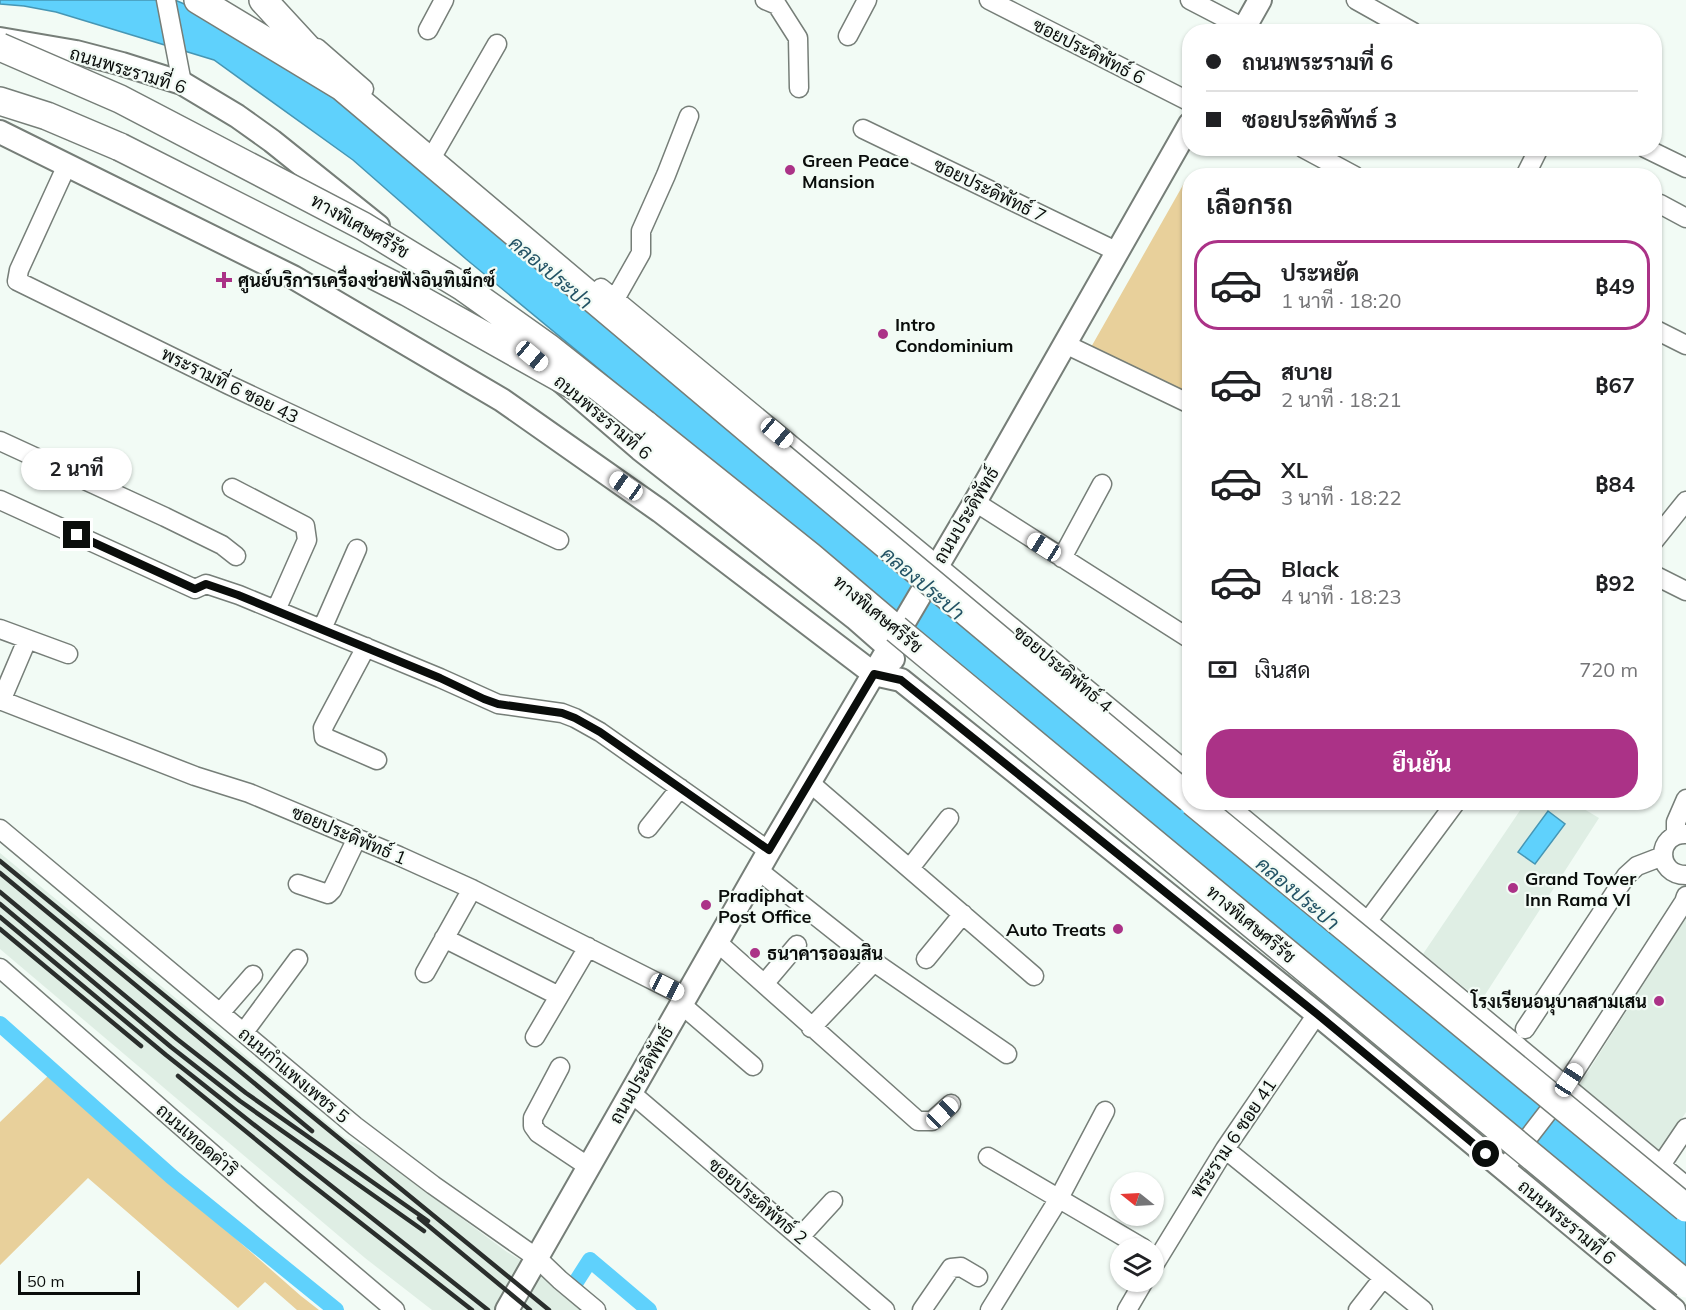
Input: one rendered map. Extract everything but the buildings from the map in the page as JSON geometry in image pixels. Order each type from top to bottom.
[{"type":"highway","points":[[198,0],[342,87]]},
{"type":"highway","points":[[263,0],[342,87],[1182,792]]},
{"type":"highway","name":"ทางพิเศษศรีรัช","points":[[0,47],[120,99],[363,226],[462,287],[549,348],[810,556],[1686,1284]]},
{"type":"highway","points":[[0,101],[47,116],[120,147],[406,292],[645,424]]},
{"type":"highway","points":[[1203,810],[1686,1208]]},
{"type":"main road","points":[[1247,24],[1260,0]]},
{"type":"main road","name":"ถนนพระรามที่ 6","points":[[0,39],[76,52],[183,83],[237,116],[310,170],[424,263],[640,449],[855,618],[888,647],[901,680]]},
{"type":"main road","name":"ถนนพระรามที่ 6","points":[[0,132],[293,277],[502,400],[660,511],[874,674],[901,680],[1317,1014],[1673,1310]]},
{"type":"main road","name":"ถนนประดิพัทธ์","points":[[507,1310],[809,782],[874,674],[923,586],[975,502],[1182,138]]},
{"type":"street","points":[[166,0],[183,83]]},
{"type":"street","name":"ซอยประดิพัทธ์ 4","points":[[263,0],[436,150],[1182,767]]},
{"type":"street","points":[[428,30],[444,0]]},
{"type":"street","points":[[765,0],[777,5],[798,38],[800,87]]},
{"type":"street","points":[[848,36],[867,0]]},
{"type":"street","name":"ซอยประดิพัทธ์ 6","points":[[989,0],[1182,98]]},
{"type":"street","points":[[1190,0],[1233,24]]},
{"type":"street","points":[[1356,0],[1399,24]]},
{"type":"street","points":[[436,150],[497,44]]},
{"type":"street","points":[[615,299],[641,253],[641,231],[689,116]]},
{"type":"street","name":"ซอยประดิพัทธ์ 7","points":[[863,129],[1116,251]]},
{"type":"street","points":[[1318,156],[1340,168]]},
{"type":"street","points":[[1661,156],[1686,168]]},
{"type":"street","name":"พระรามที่ 6 ซอย 43","points":[[67,165],[19,270],[17,281],[229,385],[559,540]]},
{"type":"street","points":[[1662,205],[1686,218]]},
{"type":"street","points":[[1662,333],[1686,345]]},
{"type":"street","points":[[1065,344],[1182,400]]},
{"type":"street","points":[[0,441],[165,517],[222,545],[236,556]]},
{"type":"street","points":[[1062,558],[1102,484]]},
{"type":"street","points":[[232,488],[305,526],[307,540],[276,610]]},
{"type":"street","points":[[0,500],[195,589],[206,584],[276,610],[498,704],[562,713],[575,718],[600,732],[680,788],[764,860],[874,962],[1007,1054]]},
{"type":"street","points":[[1662,531],[1686,501]]},
{"type":"street","points":[[975,502],[1062,558],[1182,630]]},
{"type":"street","points":[[322,629],[357,549]]},
{"type":"street","points":[[1662,579],[1686,591]]},
{"type":"street","points":[[0,629],[68,654]]},
{"type":"street","points":[[1,700],[27,640]]},
{"type":"street","points":[[366,647],[323,733],[324,737],[377,760]]},
{"type":"street","name":"ซอยประดิพัทธ์ 1","points":[[1,700],[195,776],[249,793],[471,889],[588,947],[684,1001],[753,1066]]},
{"type":"street","points":[[809,782],[1034,976]]},
{"type":"street","points":[[648,828],[680,788]]},
{"type":"street","points":[[1686,799],[1676,822],[1681,835],[1666,843],[1663,856],[1672,872],[1686,875]]},
{"type":"street","points":[[1234,810],[1686,1186]]},
{"type":"street","points":[[1367,922],[1449,810]]},
{"type":"street","points":[[909,868],[949,818]]},
{"type":"street","name":"ถนนกำแพงเพชร 5","points":[[0,829],[355,1126],[433,1185],[537,1258],[590,1305]]},
{"type":"street","points":[[298,884],[328,894],[357,838]]},
{"type":"street","points":[[1525,1029],[1626,876],[1637,866],[1663,856]]},
{"type":"street","points":[[425,973],[471,889]]},
{"type":"street","points":[[1504,1169],[1566,1086],[1686,896]]},
{"type":"street","points":[[926,959],[963,914]]},
{"type":"street","points":[[444,938],[559,996]]},
{"type":"street","points":[[717,942],[918,1121],[932,1121],[951,1104]]},
{"type":"street","points":[[764,984],[797,945]]},
{"type":"street","points":[[535,1037],[588,947]]},
{"type":"street","points":[[244,1032],[298,959]]},
{"type":"street","points":[[811,1028],[874,962]]},
{"type":"street","name":"ถนนเทอดดำริ","points":[[0,968],[262,1198],[395,1310]]},
{"type":"street","points":[[220,1014],[253,975]]},
{"type":"street","name":"พระราม 6 ซอย 41","points":[[1164,1238],[1317,1014]]},
{"type":"street","points":[[560,1068],[533,1118],[533,1126],[538,1133],[590,1167]]},
{"type":"street","name":"ซอยประดิพัทธ์ 2","points":[[630,1092],[885,1310]]},
{"type":"street","points":[[990,1310],[1058,1200],[1105,1111]]},
{"type":"street","points":[[1661,1165],[1686,1128]]},
{"type":"street","points":[[1225,1149],[1423,1310]]},
{"type":"street","points":[[987,1156],[1122,1238]]},
{"type":"street","points":[[800,1237],[833,1201]]},
{"type":"street","points":[[922,1310],[951,1268],[961,1267],[978,1277]]},
{"type":"street","points":[[1358,1310],[1383,1278]]},
{"type":"street","points":[[1130,1309],[1138,1292]]},
{"type":"shaded area","points":[[1182,187],[1182,392],[1090,349]]},
{"type":"shaded area","points":[[1520,810],[1586,810],[1599,818],[1481,1001],[1423,954]]},
{"type":"shaded area","points":[[0,853],[345,1138],[371,1151],[507,1252],[555,1281],[591,1310],[432,1310],[365,1258],[0,949]]},
{"type":"shaded area","name":"โรงเรียนอนุบาลสามเสน","points":[[1686,917],[1686,1112],[1661,1153],[1579,1086]]},
{"type":"shaded area","points":[[49,1075],[319,1310],[297,1310],[265,1282],[238,1308],[88,1178],[0,1265],[0,1122]]},
{"type":"water","name":"คลองประปา","points":[[0,0],[175,0],[229,23],[380,128],[1182,797],[1182,810],[1198,810],[1686,1217],[1686,1268],[466,259],[353,160],[214,60],[56,12],[0,4]]},
{"type":"water","points":[[1548,811],[1565,824],[1535,864],[1518,852]]},
{"type":"waterway","points":[[0,1024],[172,1177],[336,1310]]},
{"type":"waterway","points":[[576,1282],[590,1260],[649,1310]]},
{"type":"railway","points":[[0,861],[549,1310]]},
{"type":"railway","points":[[0,873],[312,1131]]},
{"type":"railway","points":[[0,892],[177,1039],[246,1093],[428,1221]]},
{"type":"railway","points":[[0,904],[171,1047],[240,1101],[424,1231]]},
{"type":"railway","points":[[0,917],[166,1055],[488,1310]]},
{"type":"railway","points":[[0,929],[141,1046]]},
{"type":"railway","points":[[178,1076],[298,1174],[472,1310]]},
{"type":"railway","points":[[419,1218],[530,1310]]},
{"type":"place","name":"Green Peace Mansion","points":[[790,170]]},
{"type":"place","name":"ศูนย์บริการเครื่องช่วยฟังอินทิเม็กซ์","points":[[224,280]]},
{"type":"place","name":"Intro Condominium","points":[[883,334]]},
{"type":"place","name":"Grand Tower Inn Rama VI","points":[[1513,888]]},
{"type":"place","name":"Pradiphat Post Office","points":[[706,905]]},
{"type":"place","name":"Auto Treats","points":[[1118,929]]},
{"type":"place","name":"ธนาคารออมสิน","points":[[755,953]]},
{"type":"place","name":"โรงเรียนอนุบาลสามเสน","points":[[1659,1001]]},
{"type":"route","points":[[77,535],[195,589],[206,584],[238,595],[440,678],[484,699],[498,704],[562,713],[575,718],[600,732],[769,850],[874,674],[901,680],[1317,1014],[1486,1154]]}]
